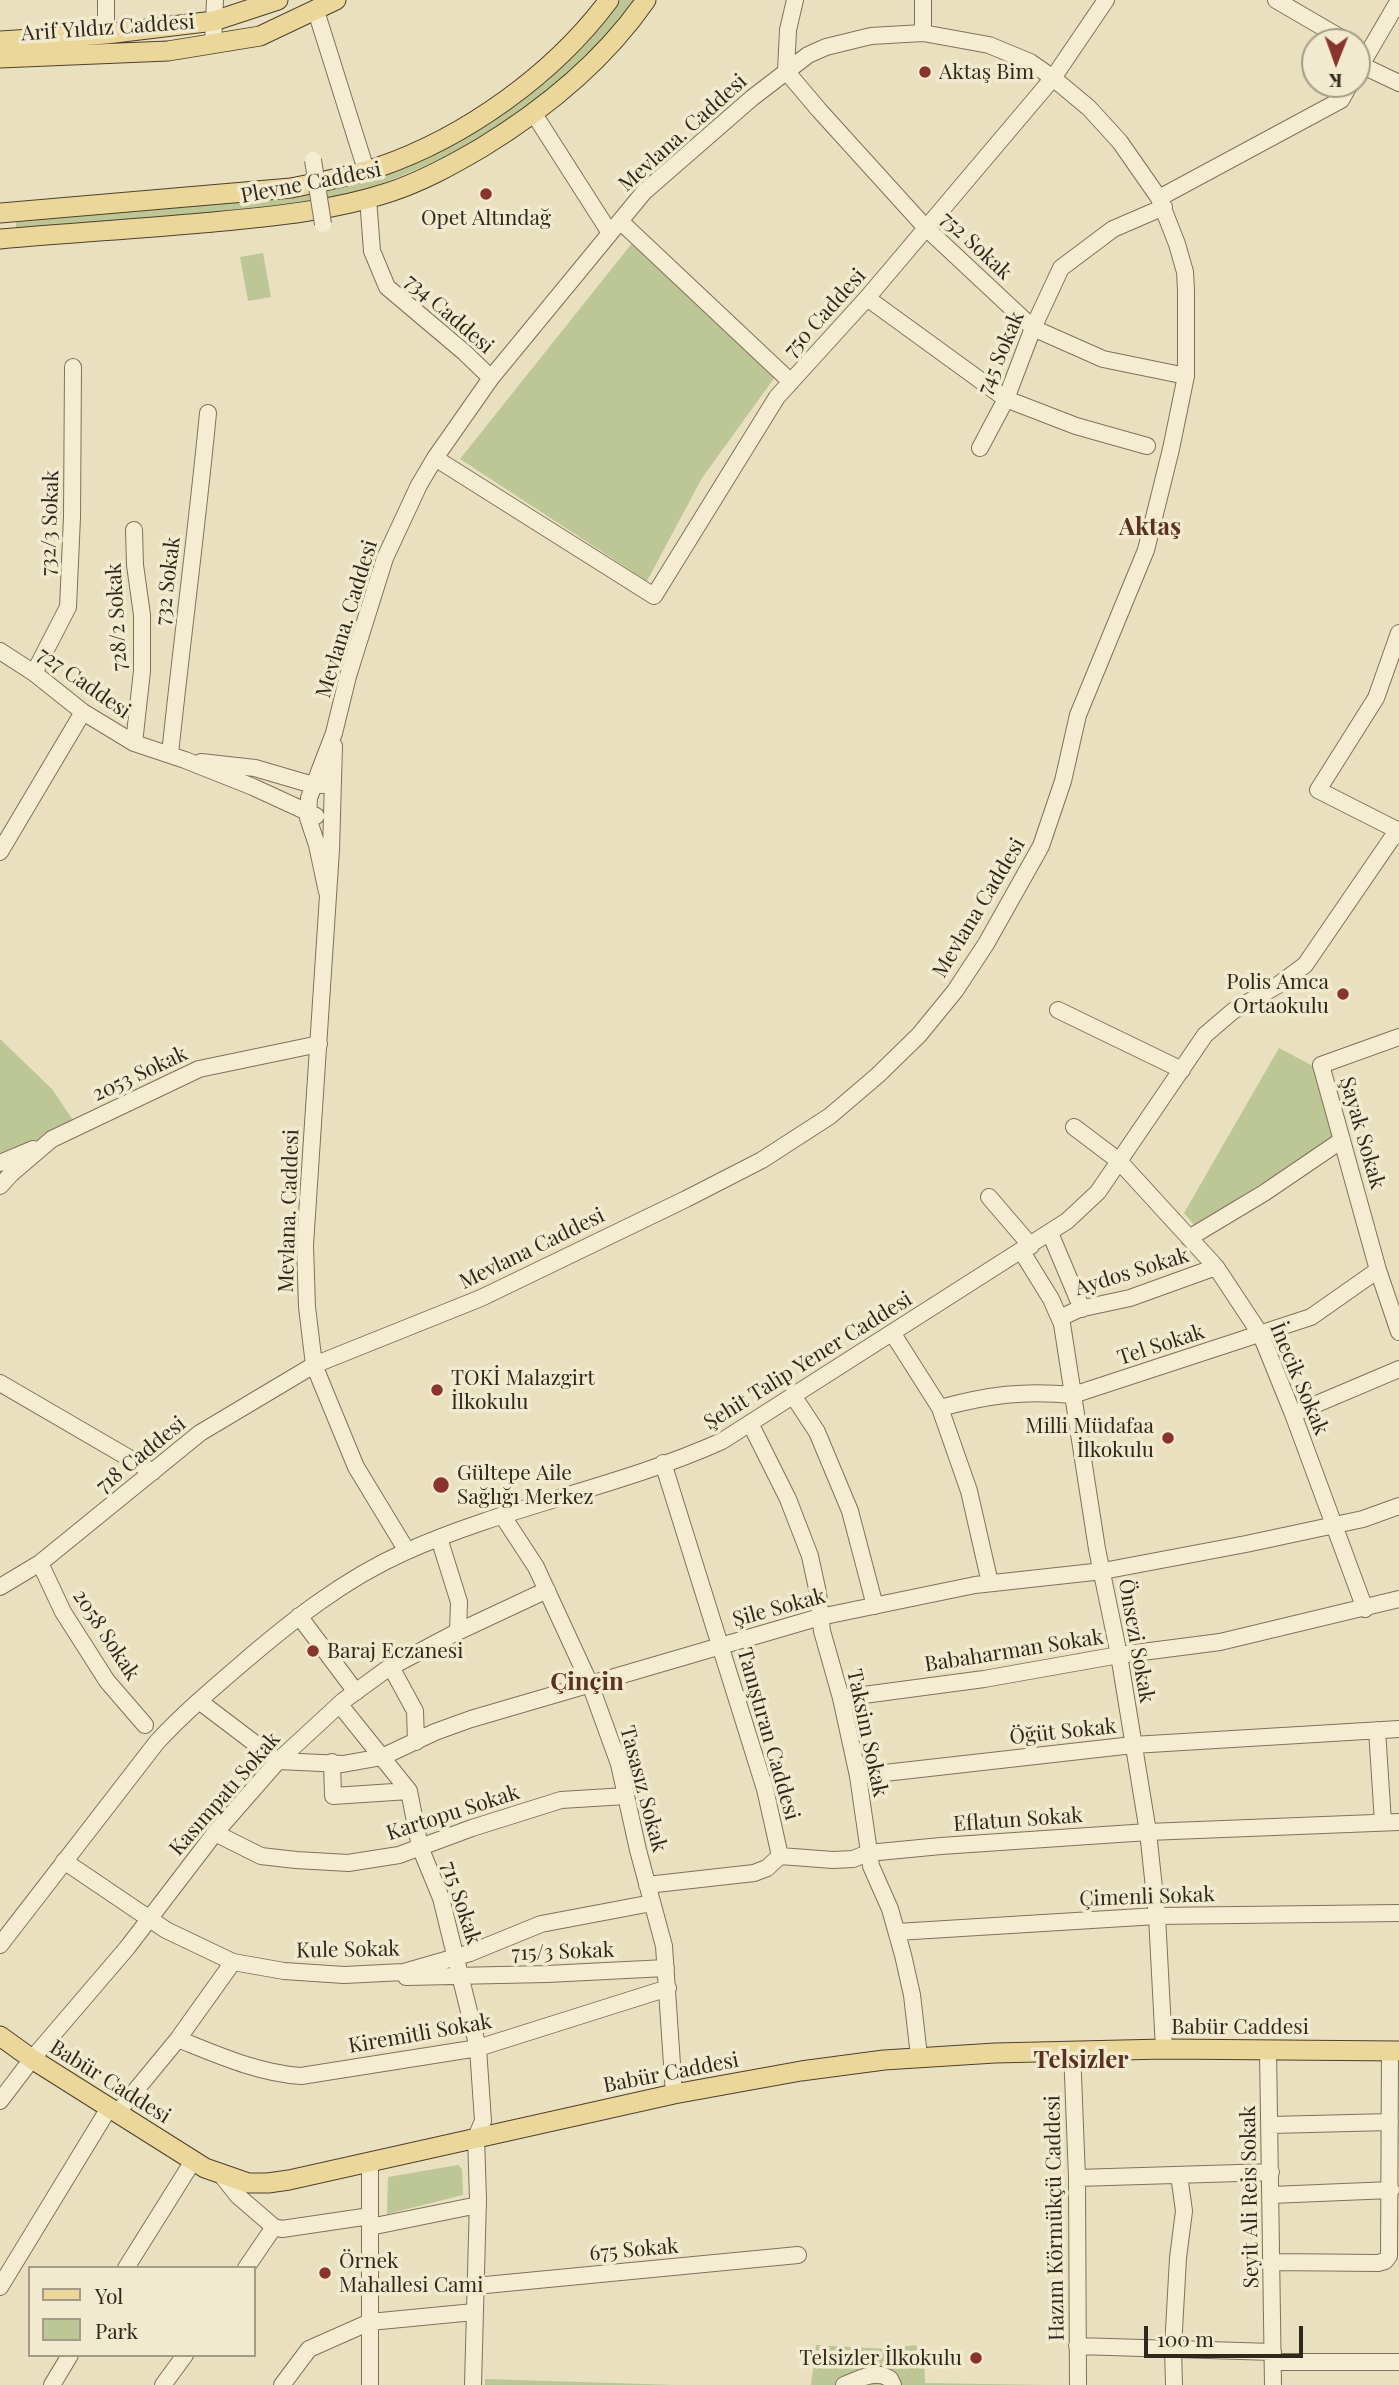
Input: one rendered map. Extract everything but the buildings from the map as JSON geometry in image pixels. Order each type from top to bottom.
[{"type":"main road","name":"Arif Yıldız Caddesi","points":[[0,41],[106,34],[214,21],[278,0]]},
{"type":"main road","name":"Arif Yıldız Caddesi","points":[[0,58],[168,51],[260,36],[336,0]]},
{"type":"main road","name":"Plevne Caddesi","points":[[0,213],[251,193],[323,182],[366,170],[417,152],[508,98],[559,57],[609,0]]},
{"type":"main road","name":"Plevne Caddesi","points":[[0,239],[248,219],[299,212],[391,192],[443,170],[534,114],[585,71],[633,19],[646,0]]},
{"type":"main road","name":"Babür Caddesi","points":[[0,2036],[192,2161],[222,2176],[248,2183],[268,2183],[370,2162],[674,2094],[801,2071],[919,2056],[1164,2049],[1395,2051]]},
{"type":"street","points":[[106,0],[106,34]]},
{"type":"street","points":[[213,43],[215,0]]},
{"type":"street","points":[[786,71],[788,30],[795,0]]},
{"type":"street","points":[[923,0],[923,33]]},
{"type":"street","name":"750 Caddesi","points":[[435,458],[654,596],[777,397],[867,298],[1054,78],[1106,0]]},
{"type":"street","points":[[1276,0],[1324,28]]},
{"type":"street","points":[[1371,43],[1399,0]]},
{"type":"street","points":[[316,11],[366,170]]},
{"type":"street","name":"Mevlana. Caddesi","points":[[327,892],[307,813],[313,785],[334,733],[348,676],[385,558],[419,485],[491,378],[644,192],[786,71],[807,55],[848,41],[891,33],[923,33],[989,45],[1030,62],[1054,78],[1089,108],[1120,142],[1161,203]]},
{"type":"street","points":[[1371,65],[1399,83]]},
{"type":"street","name":"752 Sokak","points":[[786,71],[926,228],[1033,328],[1103,359],[1186,376]]},
{"type":"street","name":"745 Sokak","points":[[980,447],[1006,399],[1033,328],[1061,268],[1113,229],[1342,98]]},
{"type":"street","points":[[534,114],[615,227],[791,383]]},
{"type":"street","points":[[313,160],[323,224]]},
{"type":"street","name":"734 Caddesi","points":[[368,198],[372,251],[387,287],[491,378]]},
{"type":"street","name":"Mevlana Caddesi","points":[[314,1365],[481,1298],[750,1167],[830,1116],[878,1075],[919,1035],[955,991],[980,954],[1041,846],[1062,782],[1078,715],[1146,550],[1186,376],[1185,272],[1161,203]]},
{"type":"street","points":[[867,298],[1006,399],[1076,426],[1147,446]]},
{"type":"street","name":"732/3 Sokak","points":[[34,673],[68,607],[72,517],[73,367]]},
{"type":"street","name":"732 Sokak","points":[[178,757],[208,413]]},
{"type":"street","name":"728/2 Sokak","points":[[134,530],[135,565],[142,615],[142,671],[134,743]]},
{"type":"street","points":[[1399,633],[1376,698],[1318,790],[1399,832]]},
{"type":"street","name":"727 Caddesi","points":[[0,651],[34,673],[83,712],[134,743],[178,757],[332,822]]},
{"type":"street","points":[[0,852],[83,712]]},
{"type":"street","name":"Mevlana. Caddesi","points":[[334,733],[332,822],[305,1245],[307,1307],[314,1365],[356,1467],[407,1551]]},
{"type":"street","name":"727 Caddesi","points":[[178,757],[255,768],[313,785],[332,786]]},
{"type":"street","name":"Şehit Talip Yener Caddesi","points":[[0,1945],[157,1742],[199,1700],[299,1616],[334,1592],[407,1551],[439,1538],[713,1445],[751,1425],[1050,1233],[1089,1201],[1205,1035],[1238,1007],[1306,965],[1392,838],[1399,832]]},
{"type":"street","points":[[1058,1010],[1182,1070]]},
{"type":"street","name":"Şayak Sokak","points":[[1399,1037],[1321,1065],[1378,1270],[1399,1332]]},
{"type":"street","name":"2053 Sokak","points":[[0,1186],[52,1139],[199,1069],[318,1044]]},
{"type":"street","name":"İnecik Sokak","points":[[1074,1127],[1119,1161],[1216,1267],[1261,1335],[1365,1609]]},
{"type":"street","points":[[1189,1238],[1264,1193],[1342,1140]]},
{"type":"street","points":[[0,1163],[29,1149],[39,1149]]},
{"type":"street","name":"Önsezi Sokak","points":[[989,1197],[1026,1249],[1060,1318],[1097,1549],[1119,1655],[1148,1832],[1157,1916],[1164,2049]]},
{"type":"street","points":[[1050,1233],[1082,1309]]},
{"type":"street","name":"Aydos Sokak","points":[[1060,1318],[1082,1309],[1130,1298],[1216,1267]]},
{"type":"street","name":"Tel Sokak","points":[[940,1408],[986,1396],[1041,1392],[1073,1395],[1311,1317],[1378,1270]]},
{"type":"street","points":[[893,1334],[940,1408],[969,1491],[990,1583]]},
{"type":"street","name":"718 Caddesi","points":[[0,1587],[40,1563],[200,1433],[314,1365]]},
{"type":"street","points":[[1293,1414],[1399,1369]]},
{"type":"street","points":[[0,1383],[153,1472]]},
{"type":"street","points":[[794,1397],[817,1432],[850,1511],[875,1606]]},
{"type":"street","name":"Taksim Sokak","points":[[751,1425],[784,1490],[804,1541],[816,1583],[824,1641],[841,1698],[858,1776],[868,1853],[873,1875],[890,1909],[897,1931],[912,1996],[919,2056]]},
{"type":"street","name":"Tanıştıran Caddesi","points":[[663,1464],[765,1789],[779,1856]]},
{"type":"street","name":"Şile Sokak","points":[[278,1761],[343,1764],[382,1757],[435,1732],[471,1719],[820,1617],[990,1583],[1103,1571],[1363,1519],[1399,1506]]},
{"type":"street","name":"Tasasız Sokak","points":[[502,1515],[536,1567],[547,1590],[590,1684],[619,1764],[664,1946],[674,2094]]},
{"type":"street","points":[[439,1538],[459,1602],[458,1632]]},
{"type":"street","name":"2058 Sokak","points":[[40,1563],[63,1612],[107,1681],[145,1726]]},
{"type":"street","name":"Kasımpatı Sokak","points":[[0,2102],[32,2059],[127,1948],[215,1833],[278,1761],[340,1705],[391,1667],[547,1590]]},
{"type":"street","name":"Babaharman Sokak","points":[[841,1698],[985,1679],[1119,1655],[1220,1642],[1399,1599]]},
{"type":"street","points":[[299,1616],[356,1692]]},
{"type":"street","points":[[391,1667],[415,1711],[416,1742]]},
{"type":"street","points":[[199,1700],[278,1761]]},
{"type":"street","name":"715 Sokak","points":[[340,1705],[409,1791],[420,1847],[441,1898],[478,2048],[483,2121],[476,2137],[478,2205],[473,2385]]},
{"type":"street","name":"Öğüt Sokak","points":[[858,1776],[1133,1745],[1399,1728]]},
{"type":"street","points":[[1377,1730],[1391,1822]]},
{"type":"street","points":[[332,1762],[333,1796],[409,1791]]},
{"type":"street","name":"Kartopu Sokak","points":[[215,1833],[261,1856],[348,1863],[399,1855],[561,1800],[626,1796]]},
{"type":"street","name":"Eflatun Sokak","points":[[779,1856],[853,1859],[868,1853],[941,1846],[1148,1832],[1391,1822]]},
{"type":"street","points":[[647,1885],[754,1873],[767,1868],[779,1856]]},
{"type":"street","name":"Kule Sokak","points":[[64,1861],[149,1920],[233,1962],[284,1971],[345,1975],[404,1972],[457,1956],[541,1924],[652,1903]]},
{"type":"street","name":"Çimenli Sokak","points":[[897,1931],[1157,1916],[1399,1913]]},
{"type":"street","points":[[0,2287],[113,2111],[178,2039],[233,1962]]},
{"type":"street","name":"715/3 Sokak","points":[[381,1973],[407,1977],[461,1977],[666,1968]]},
{"type":"street","name":"Kiremitli Sokak","points":[[178,2039],[275,2074],[301,2076],[478,2048],[668,1988]]},
{"type":"street","name":"Seyit Ali Reis Sokak","points":[[1268,2049],[1273,2385]]},
{"type":"street","name":"Hazım Körmükçü Caddesi","points":[[1072,2050],[1077,2178],[1077,2385]]},
{"type":"street","points":[[1272,2262],[1382,2262],[1389,2256],[1395,2245],[1390,2122],[1395,2051]]},
{"type":"street","points":[[1270,2125],[1390,2122]]},
{"type":"street","points":[[126,2266],[192,2161]]},
{"type":"street","points":[[370,2162],[370,2385]]},
{"type":"street","points":[[1077,2178],[1271,2172]]},
{"type":"street","points":[[1174,2385],[1173,2348],[1178,2258],[1184,2211],[1179,2175]]},
{"type":"street","points":[[222,2176],[238,2196],[274,2227],[282,2229],[370,2222],[478,2205]]},
{"type":"street","points":[[1271,2195],[1391,2190]]},
{"type":"street","points":[[248,2266],[274,2227]]},
{"type":"street","name":"675 Sokak","points":[[475,2286],[798,2255]]},
{"type":"street","points":[[282,2385],[309,2350],[370,2322],[474,2312]]},
{"type":"street","points":[[1077,2346],[1173,2348],[1273,2357],[1399,2362]]},
{"type":"street","points":[[52,2385],[69,2357]]},
{"type":"street","points":[[163,2385],[184,2357]]},
{"type":"street","points":[[844,2385],[864,2377],[885,2382]]},
{"type":"green space","points":[[621,0],[634,0],[608,35],[567,77],[539,99],[476,140],[409,173],[344,195],[314,201],[16,229],[16,222],[232,203],[310,192],[536,89],[585,45]]},
{"type":"green space","points":[[633,242],[775,377],[702,478],[647,581],[460,459]]},
{"type":"green space","points":[[263,253],[271,297],[248,301],[240,257]]},
{"type":"green space","points":[[0,1039],[52,1089],[73,1120],[0,1176]]},
{"type":"green space","points":[[1279,1048],[1313,1066],[1333,1138],[1195,1226],[1184,1213]]},
{"type":"green space","points":[[458,2165],[462,2169],[463,2195],[387,2214],[388,2177]]},
{"type":"green space","points":[[816,2345],[888,2349],[915,2345],[924,2353],[925,2383],[1047,2385],[811,2385]]},
{"type":"green space","points":[[485,2379],[676,2385],[485,2385]]},
{"type":"place","name":"Aktaş Bim","points":[[925,72]]},
{"type":"place","name":"Opet Altındağ","points":[[486,194]]},
{"type":"place","name":"Polis Amca Ortaokulu","points":[[1343,994]]},
{"type":"place","name":"TOKİ Malazgirt İlkokulu","points":[[437,1390]]},
{"type":"place","name":"Milli Müdafaa İlkokulu","points":[[1168,1438]]},
{"type":"place","name":"Gültepe Aile Sağlığı Merkez","points":[[441,1485]]},
{"type":"place","name":"Baraj Eczanesi","points":[[313,1651]]},
{"type":"place","name":"Örnek Mahallesi Cami","points":[[325,2273]]},
{"type":"place","name":"Telsizler İlkokulu","points":[[976,2358]]},
{"type":"district","name":"Aktaş","points":[[1150,528]]},
{"type":"district","name":"Çinçin","points":[[587,1683]]},
{"type":"district","name":"Telsizler","points":[[1081,2061]]}]
